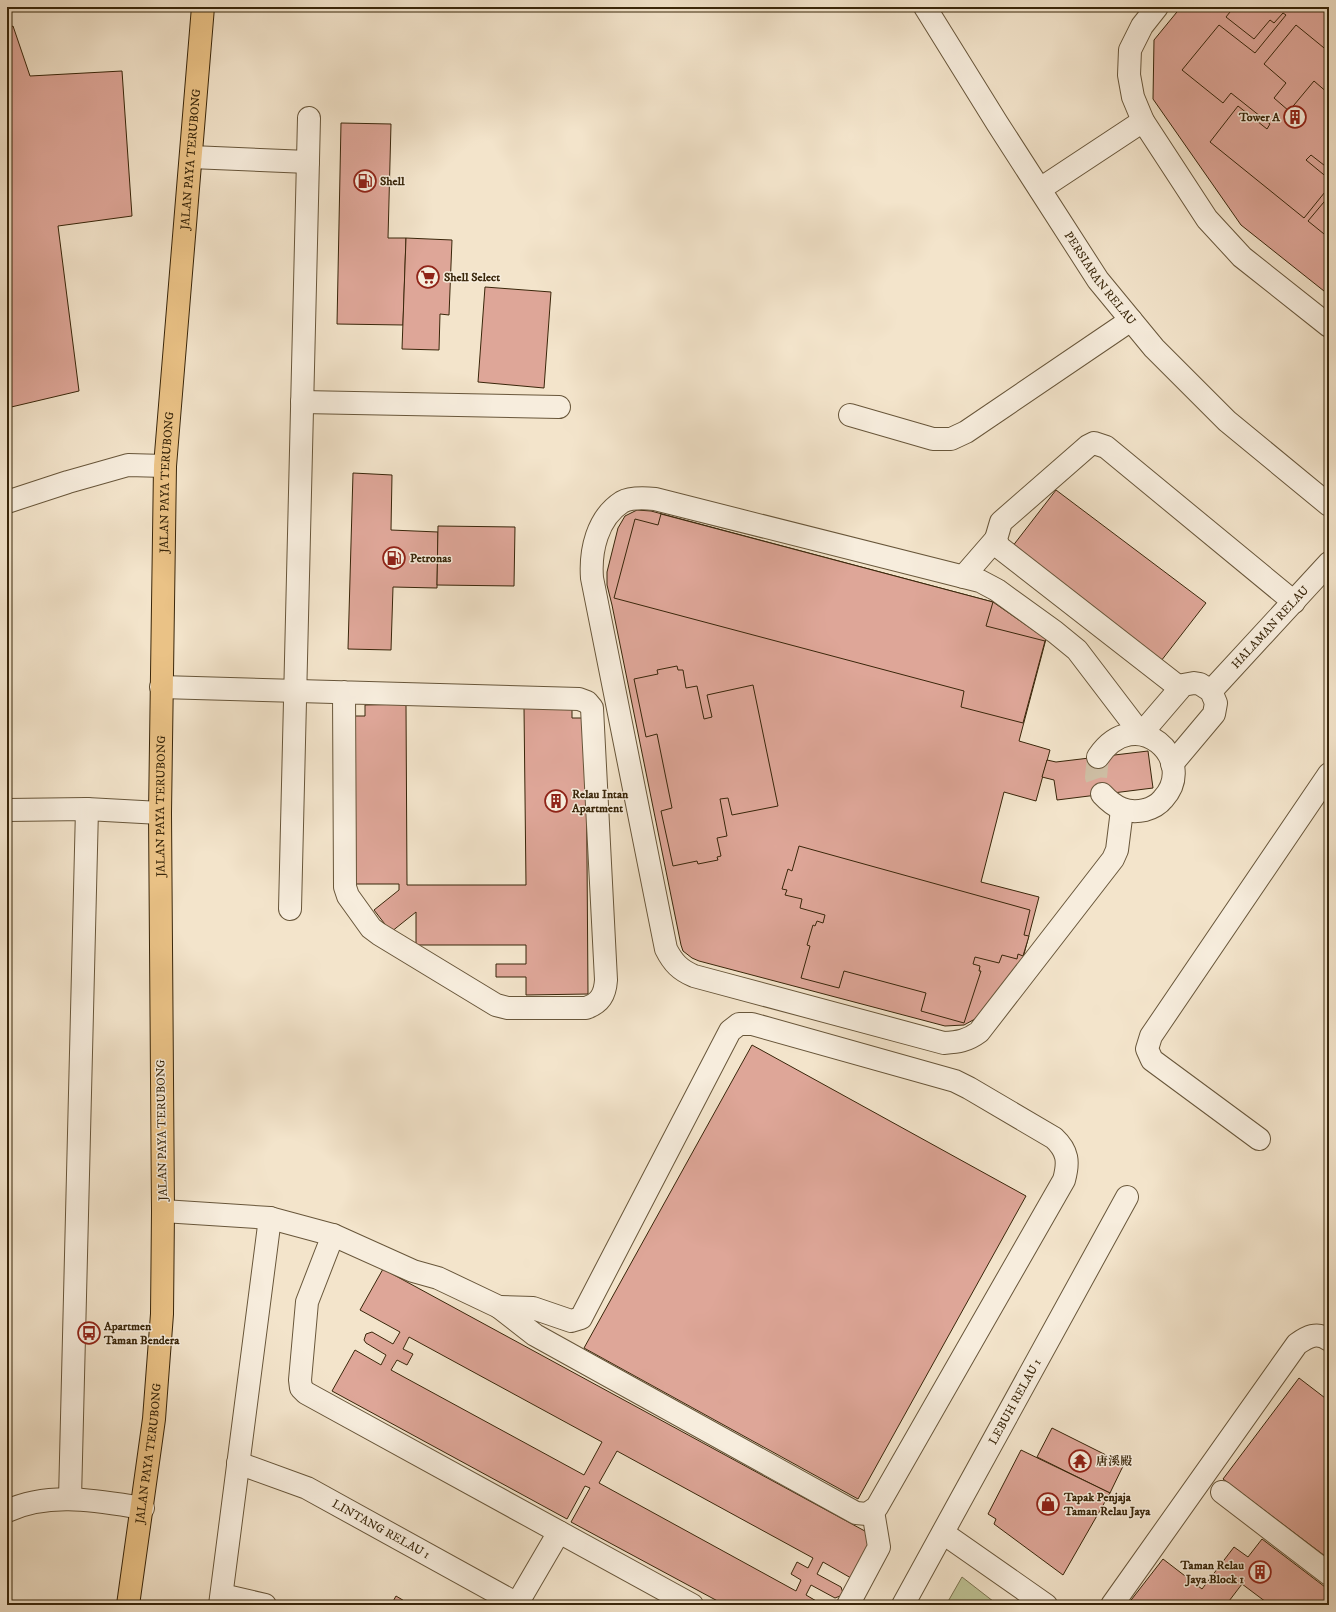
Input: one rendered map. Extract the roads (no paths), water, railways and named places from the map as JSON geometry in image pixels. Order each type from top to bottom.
[{"type":"main road","name":"JALAN PAYA TERUBONG","points":[[128,1605],[143,1508],[154,1419],[162,1314],[163,1211],[160,813],[165,466],[203,7]]},
{"type":"street","name":"PERSIARAN RELAU","points":[[925,7],[1098,280],[1154,348],[1227,421],[1329,505]]},
{"type":"street","points":[[1157,7],[1142,26],[1130,50],[1129,75],[1133,97],[1143,121],[1207,219],[1242,257],[1329,326]]},
{"type":"street","points":[[290,909],[309,118]]},
{"type":"street","points":[[1040,189],[1143,121]]},
{"type":"street","points":[[191,157],[308,162]]},
{"type":"street","points":[[850,415],[933,439],[952,439],[966,432],[1131,320]]},
{"type":"street","points":[[302,402],[559,407]]},
{"type":"street","points":[[963,577],[996,539],[1001,522],[1088,446],[1094,443],[1106,447],[1294,602]]},
{"type":"street","points":[[7,502],[68,482],[128,465],[165,466]]},
{"type":"street","points":[[1122,810],[1117,850],[1113,859],[978,1032],[969,1039],[944,1043],[694,976],[681,970],[672,961],[666,949],[592,578],[591,562],[593,545],[610,513],[622,502],[640,498],[655,499],[980,581],[997,590],[1077,650],[1141,734]]},
{"type":"street","points":[[996,539],[999,547],[1005,553],[1180,688]]},
{"type":"street","name":"HALAMAN RELAU","points":[[1211,691],[1329,563]]},
{"type":"street","points":[[1141,734],[1180,688],[1187,684],[1194,683],[1200,684],[1211,691],[1216,703],[1214,714],[1172,764]]},
{"type":"street","points":[[161,687],[295,690],[580,699],[587,702],[592,708],[606,980],[605,990],[601,999],[594,1005],[586,1008],[508,1008],[496,1005],[371,928],[348,896],[345,887],[344,692]]},
{"type":"street","points":[[1098,757],[1105,746],[1116,738],[1128,734],[1141,734],[1153,738],[1163,746],[1170,757],[1172,764],[1172,782],[1168,794],[1159,803],[1141,811],[1122,810],[1111,804],[1102,794]]},
{"type":"street","points":[[1259,1139],[1152,1060],[1147,1048],[1151,1036],[1329,774]]},
{"type":"street","points":[[70,1499],[87,809]]},
{"type":"street","points":[[7,810],[87,809],[160,813]]},
{"type":"street","points":[[163,1211],[270,1218],[333,1235],[413,1271],[438,1278],[499,1307],[535,1335],[849,1509],[862,1514],[873,1511],[877,1507],[1060,1187],[1067,1168],[1067,1158],[1063,1147],[1054,1138],[969,1088],[954,1081],[752,1024],[739,1024],[730,1031],[581,1318],[571,1321],[534,1308],[499,1307]]},
{"type":"street","name":"LEBUH RELAU 1","points":[[903,1605],[1127,1198]]},
{"type":"street","points":[[265,1605],[221,1600],[270,1218]]},
{"type":"street","points":[[333,1235],[307,1302],[300,1380],[301,1388],[306,1393],[692,1605]]},
{"type":"street","points":[[1112,1605],[1297,1344],[1309,1336],[1324,1336],[1329,1340]]},
{"type":"street","name":"LINTANG RELAU 1","points":[[238,1463],[307,1488],[518,1605]]},
{"type":"street","points":[[1185,1503],[1225,1488],[1329,1574]]},
{"type":"street","points":[[7,1511],[19,1505],[44,1500],[70,1499],[94,1500],[143,1508]]},
{"type":"street","points":[[848,1605],[879,1547],[873,1511]]},
{"type":"street","points":[[518,1605],[559,1532]]},
{"type":"street","points":[[943,1533],[1046,1605]]},
{"type":"tunnel","points":[[1098,757],[1096,777],[1102,794]]},
{"type":"place","name":"Tower A","points":[[1295,117]]},
{"type":"place","name":"Shell","points":[[365,181]]},
{"type":"place","name":"Shell Select","points":[[428,277]]},
{"type":"place","name":"Petronas","points":[[394,558]]},
{"type":"place","name":"Relau Intan Apartment","points":[[556,801]]},
{"type":"place","name":"Apartmen Taman Bendera","points":[[89,1333]]},
{"type":"place","name":"唐溪殿","points":[[1080,1461]]},
{"type":"place","name":"Tapak Penjaja Taman Relau Jaya","points":[[1048,1504]]},
{"type":"place","name":"Taman Relau Jaya Block 1","points":[[1260,1572]]}]
